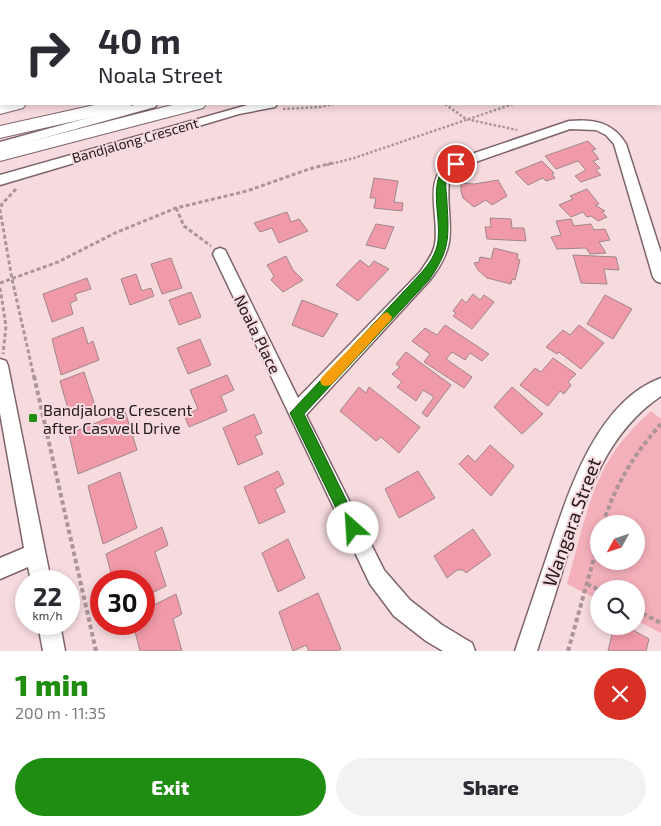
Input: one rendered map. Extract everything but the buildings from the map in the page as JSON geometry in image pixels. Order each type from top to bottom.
[{"type":"highway","points":[[0,108],[13,105]]},
{"type":"highway","points":[[0,121],[70,105]]},
{"type":"highway","points":[[0,132],[119,105]]},
{"type":"highway","points":[[0,155],[193,105]]},
{"type":"street","points":[[0,146],[147,105]]},
{"type":"street","name":"Bandjalong Crescent","points":[[0,180],[238,110],[266,105]]},
{"type":"street","points":[[296,413],[425,276],[436,261],[442,245],[444,230],[441,179],[447,169],[456,164],[570,125],[587,123],[608,130],[620,144],[661,277]]},
{"type":"street","name":"Noala Place","points":[[220,254],[377,577],[402,608],[434,633],[464,651]]},
{"type":"street","points":[[0,368],[39,570]]},
{"type":"street","name":"Wangara Street","points":[[526,651],[577,495],[592,459],[624,415],[661,386]]},
{"type":"street","points":[[0,569],[36,553]]},
{"type":"street","points":[[51,635],[54,651]]},
{"type":"path","points":[[446,105],[466,119],[506,126]]},
{"type":"path","points":[[0,283],[58,262],[115,233],[176,208],[247,190],[309,169],[354,158],[510,105]]},
{"type":"path","points":[[20,187],[6,198],[0,210],[12,278],[96,651]]},
{"type":"path","points":[[176,208],[178,219],[220,254]]},
{"type":"path","points":[[0,288],[6,326],[0,368]]},
{"type":"path","points":[[606,515],[618,480],[640,447],[661,424]]},
{"type":"path","points":[[568,651],[591,570]]},
{"type":"path","points":[[645,615],[661,623]]},
{"type":"shaded area","points":[[651,411],[661,419],[661,633],[645,625],[645,580],[590,580],[590,596],[567,584],[584,520],[601,474],[618,446]]},
{"type":"slow traffic","points":[[326,381],[387,317]]},
{"type":"place","name":"Bandjalong Crescent after Caswell Drive","points":[[33,418]]},
{"type":"route","points":[[353,528],[296,413],[425,276],[436,261],[442,245],[444,230],[441,179],[447,169],[456,164]]}]
